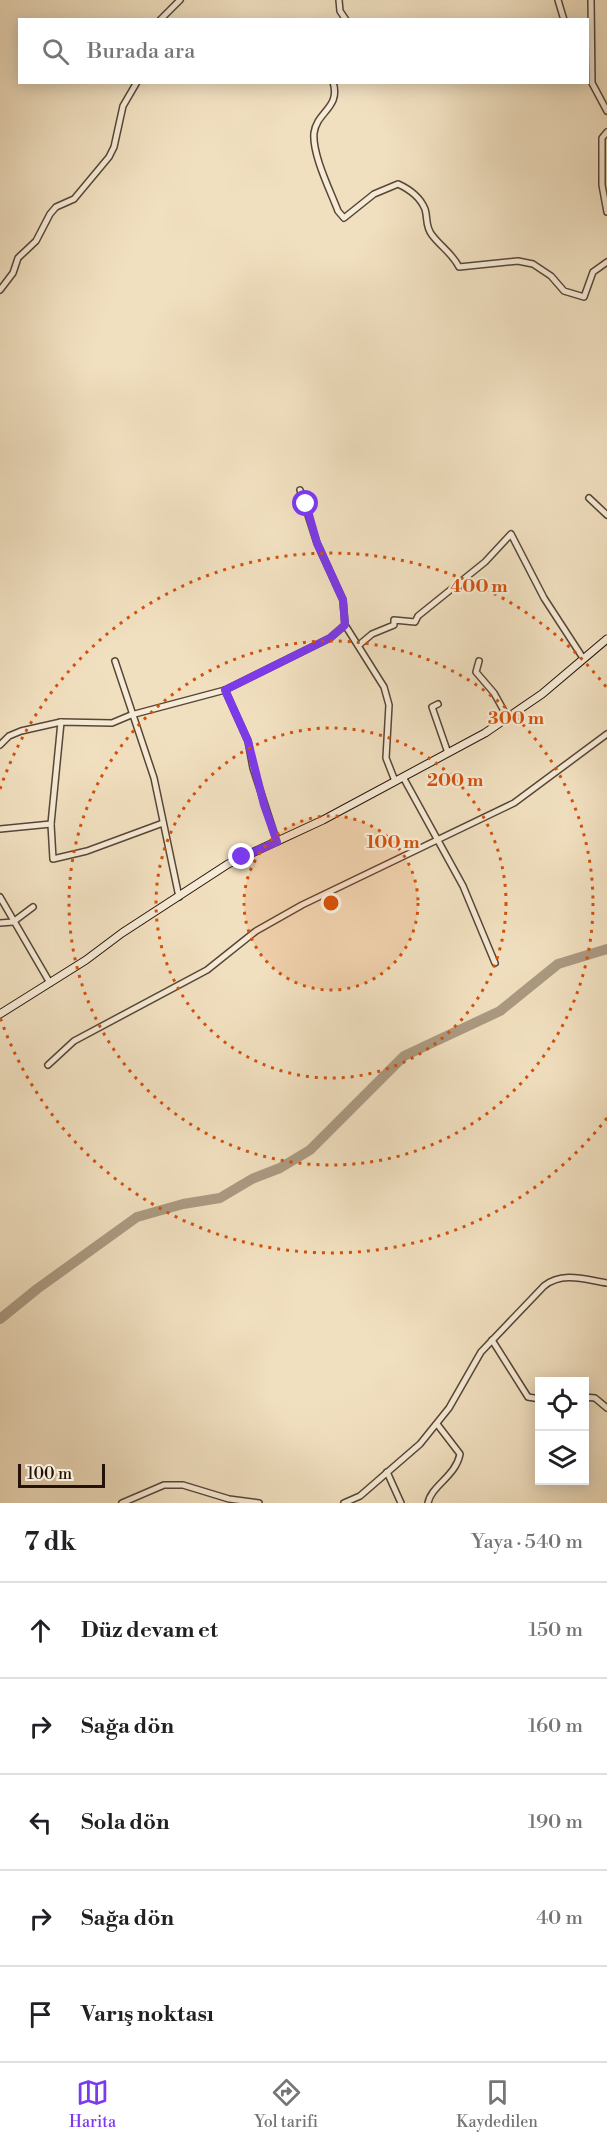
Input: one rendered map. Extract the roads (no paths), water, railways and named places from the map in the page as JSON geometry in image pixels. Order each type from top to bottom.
[{"type":"street","points":[[162,18],[180,0]]},
{"type":"street","points":[[339,0],[340,11],[345,18]]},
{"type":"street","points":[[558,0],[563,18]]},
{"type":"street","points":[[591,0],[592,83]]},
{"type":"street","points":[[589,77],[607,111]]},
{"type":"street","points":[[0,290],[13,273],[18,258],[36,241],[50,214],[56,207],[74,199],[101,169],[114,147],[123,106],[136,84]]},
{"type":"street","points":[[334,84],[335,99],[317,124],[314,135],[317,153],[338,211],[344,218],[374,194],[398,184],[410,189],[421,203],[425,210],[426,226],[434,238],[453,255],[459,267],[518,261],[533,264],[550,276],[564,291],[584,297],[593,272],[607,262]]},
{"type":"street","points":[[607,132],[602,138],[602,155],[607,212]]},
{"type":"street","points":[[300,490],[317,543],[343,600],[345,625],[377,673],[387,695],[389,705],[386,758],[395,781]]},
{"type":"street","points":[[589,498],[607,515]]},
{"type":"street","points":[[359,645],[372,634],[394,625],[394,620],[414,622],[418,616],[485,562],[511,534],[544,598],[584,658]]},
{"type":"street","points":[[0,745],[9,736],[21,730],[61,722],[112,723],[131,715],[225,690],[330,638],[345,625]]},
{"type":"street","points":[[0,1014],[228,864],[277,842],[403,777],[508,718],[542,694],[607,639]]},
{"type":"street","points":[[115,661],[131,715],[154,778],[179,897]]},
{"type":"street","points":[[479,661],[476,672],[494,693],[508,718]]},
{"type":"street","points":[[225,690],[248,741],[264,805],[277,842]]},
{"type":"street","points":[[438,704],[432,707],[448,753]]},
{"type":"street","points":[[61,722],[51,824],[53,859],[87,851],[163,823]]},
{"type":"street","points":[[48,1065],[74,1041],[207,970],[256,931],[302,905],[514,803],[607,734]]},
{"type":"street","points":[[403,777],[440,840],[463,886],[495,963]]},
{"type":"street","points":[[0,829],[51,824]]},
{"type":"street","points":[[0,897],[50,983]]},
{"type":"street","points":[[0,923],[13,922],[33,907]]},
{"type":"street","points":[[344,1503],[360,1496],[420,1444],[449,1408],[481,1352],[552,1280],[570,1277],[607,1283]]},
{"type":"street","points":[[492,1340],[528,1397],[535,1398]]},
{"type":"street","points":[[589,1397],[595,1398],[607,1408]]},
{"type":"street","points":[[428,1503],[432,1494],[452,1472],[460,1454],[437,1424]]},
{"type":"street","points":[[387,1472],[401,1503]]},
{"type":"street","points":[[122,1503],[164,1485],[183,1485],[229,1499],[257,1503]]},
{"type":"waterway","points":[[0,1319],[37,1289],[137,1217],[183,1204],[220,1198],[310,1150],[404,1056],[500,1011],[558,964],[607,949]]}]
